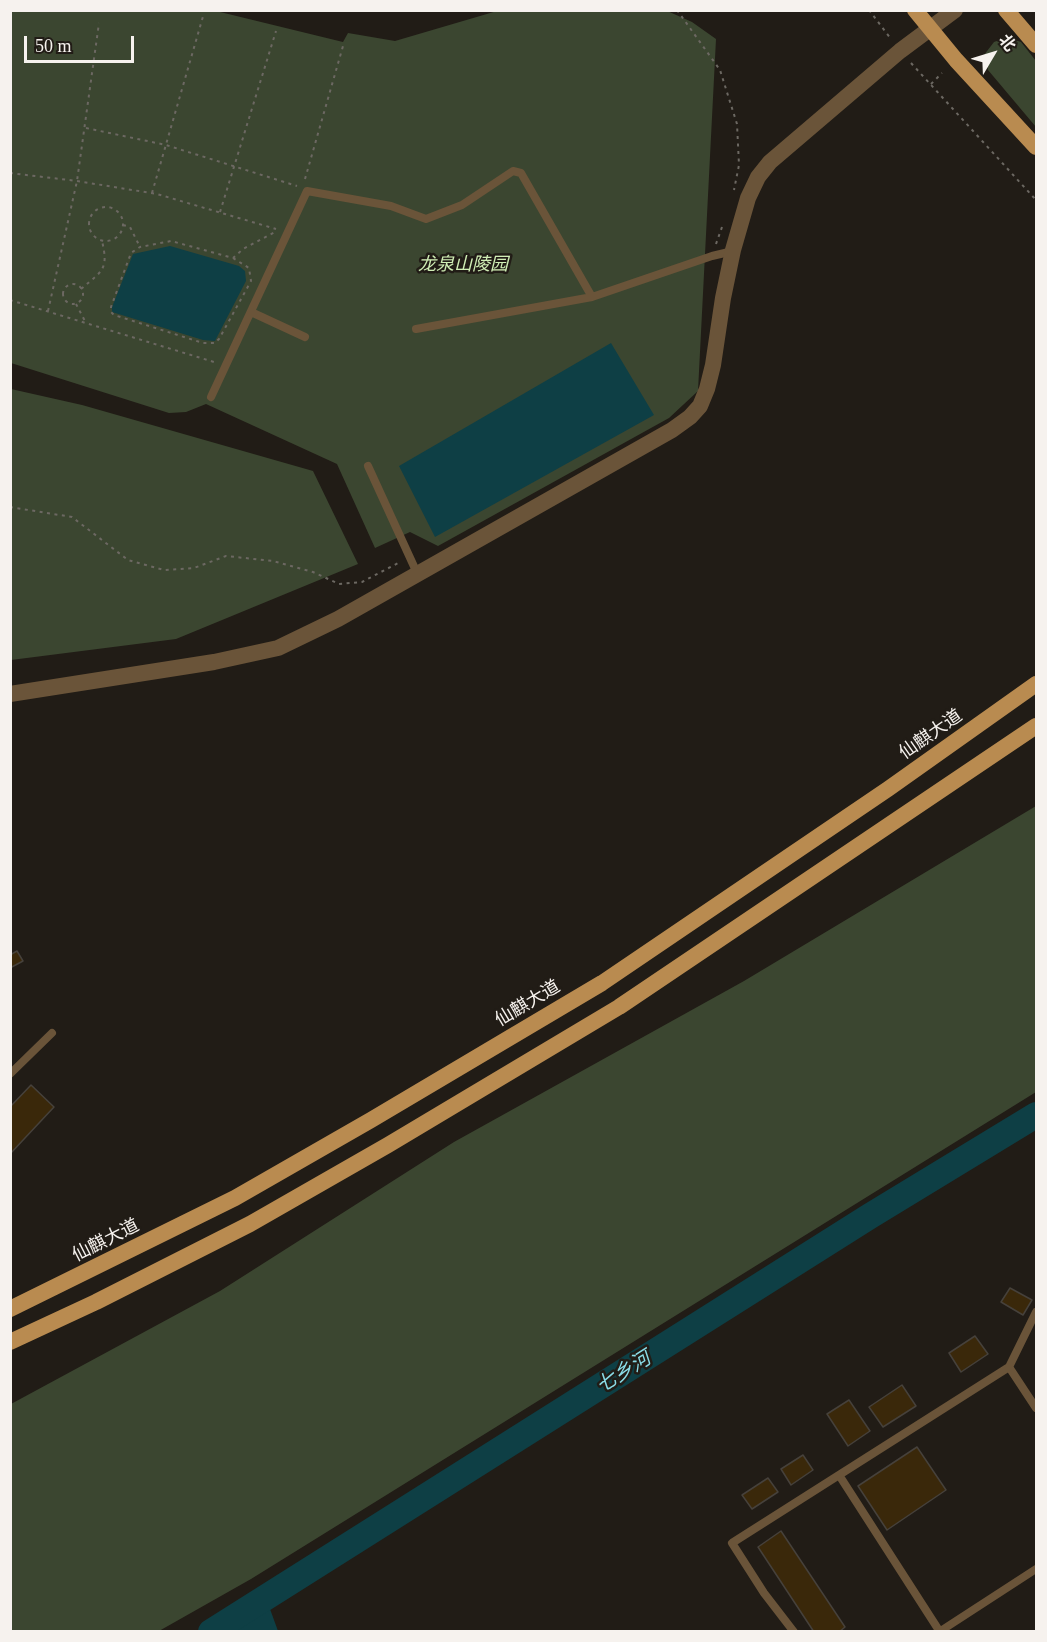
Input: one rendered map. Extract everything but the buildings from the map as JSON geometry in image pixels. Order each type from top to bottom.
[{"type":"main road","points":[[915,10],[1036,147]]},
{"type":"main road","points":[[1006,10],[1036,45]]},
{"type":"main road","name":"仙麒大道","points":[[10,1309],[235,1198],[602,983],[888,789],[1036,684]]},
{"type":"main road","points":[[10,1342],[96,1302],[250,1224],[388,1145],[619,1007],[1036,726]]},
{"type":"street","points":[[10,694],[214,662],[278,648],[338,619],[672,430],[690,417],[700,406],[709,381],[733,250],[748,198],[758,177],[770,162],[900,51],[955,10]]},
{"type":"lane","points":[[211,397],[307,191],[391,206],[426,219],[442,215],[462,205],[513,171],[521,173],[592,297]]},
{"type":"lane","points":[[416,329],[592,297],[733,250]]},
{"type":"lane","points":[[251,312],[305,337]]},
{"type":"lane","points":[[368,466],[417,573]]},
{"type":"lane","points":[[10,1074],[52,1033]]},
{"type":"lane","points":[[794,1632],[764,1593],[732,1543],[1009,1367],[1036,1312]]},
{"type":"lane","points":[[1009,1367],[1036,1408]]},
{"type":"lane","points":[[839,1475],[940,1631],[1036,1569]]},
{"type":"path","points":[[677,10],[720,70],[737,124],[739,165],[733,192]]},
{"type":"path","points":[[869,10],[893,40]]},
{"type":"path","points":[[152,193],[204,13]]},
{"type":"path","points":[[48,311],[77,181],[99,23]]},
{"type":"path","points":[[220,212],[276,31]]},
{"type":"path","points":[[85,128],[166,145],[302,188],[343,46]]},
{"type":"path","points":[[906,57],[1036,200]]},
{"type":"path","points":[[931,84],[942,73]]},
{"type":"path","points":[[10,173],[152,193],[281,230],[243,249],[233,258]]},
{"type":"path","points":[[81,289],[100,274],[106,259],[102,241],[91,233],[89,219],[97,208],[110,206],[122,214],[124,228],[116,239],[102,241]]},
{"type":"path","points":[[712,256],[724,223]]},
{"type":"path","points":[[123,225],[130,227],[135,233],[140,246]]},
{"type":"path","points":[[171,241],[233,258],[249,268],[251,281],[215,343],[203,343],[114,315],[111,312],[131,253],[140,246],[171,241]]},
{"type":"path","points":[[70,284],[78,285],[81,289],[82,299],[76,304],[68,304],[63,297],[64,290],[70,284]]},
{"type":"path","points":[[10,300],[226,365]]},
{"type":"path","points":[[76,304],[86,322]]},
{"type":"path","points":[[10,507],[72,517],[128,560],[164,570],[194,568],[226,556],[273,561],[313,572],[339,584],[362,582],[410,557]]},
{"type":"green space","name":"龙泉山陵园","points":[[665,10],[692,22],[716,39],[698,391],[669,418],[438,546],[410,532],[375,548],[337,464],[206,404],[186,412],[169,413],[11,363],[11,11],[216,11],[343,42],[348,33],[395,41],[497,11]]},
{"type":"green space","points":[[1007,37],[1021,42],[1036,61],[1036,127],[988,70],[984,55],[994,42]]},
{"type":"green space","points":[[11,389],[82,405],[313,471],[358,564],[176,639],[11,660]]},
{"type":"green space","points":[[1036,806],[1036,1092],[251,1579],[159,1631],[11,1631],[11,1404],[220,1291],[454,1142],[744,981]]},
{"type":"water","points":[[170,246],[239,266],[245,271],[246,281],[215,341],[203,340],[112,312],[133,254]]},
{"type":"water","points":[[611,343],[654,415],[435,537],[399,466]]},
{"type":"water","points":[[262,1587],[278,1631],[200,1631],[239,1601]]},
{"type":"waterway","name":"七乡河","points":[[211,1632],[870,1216],[1036,1115]]}]
